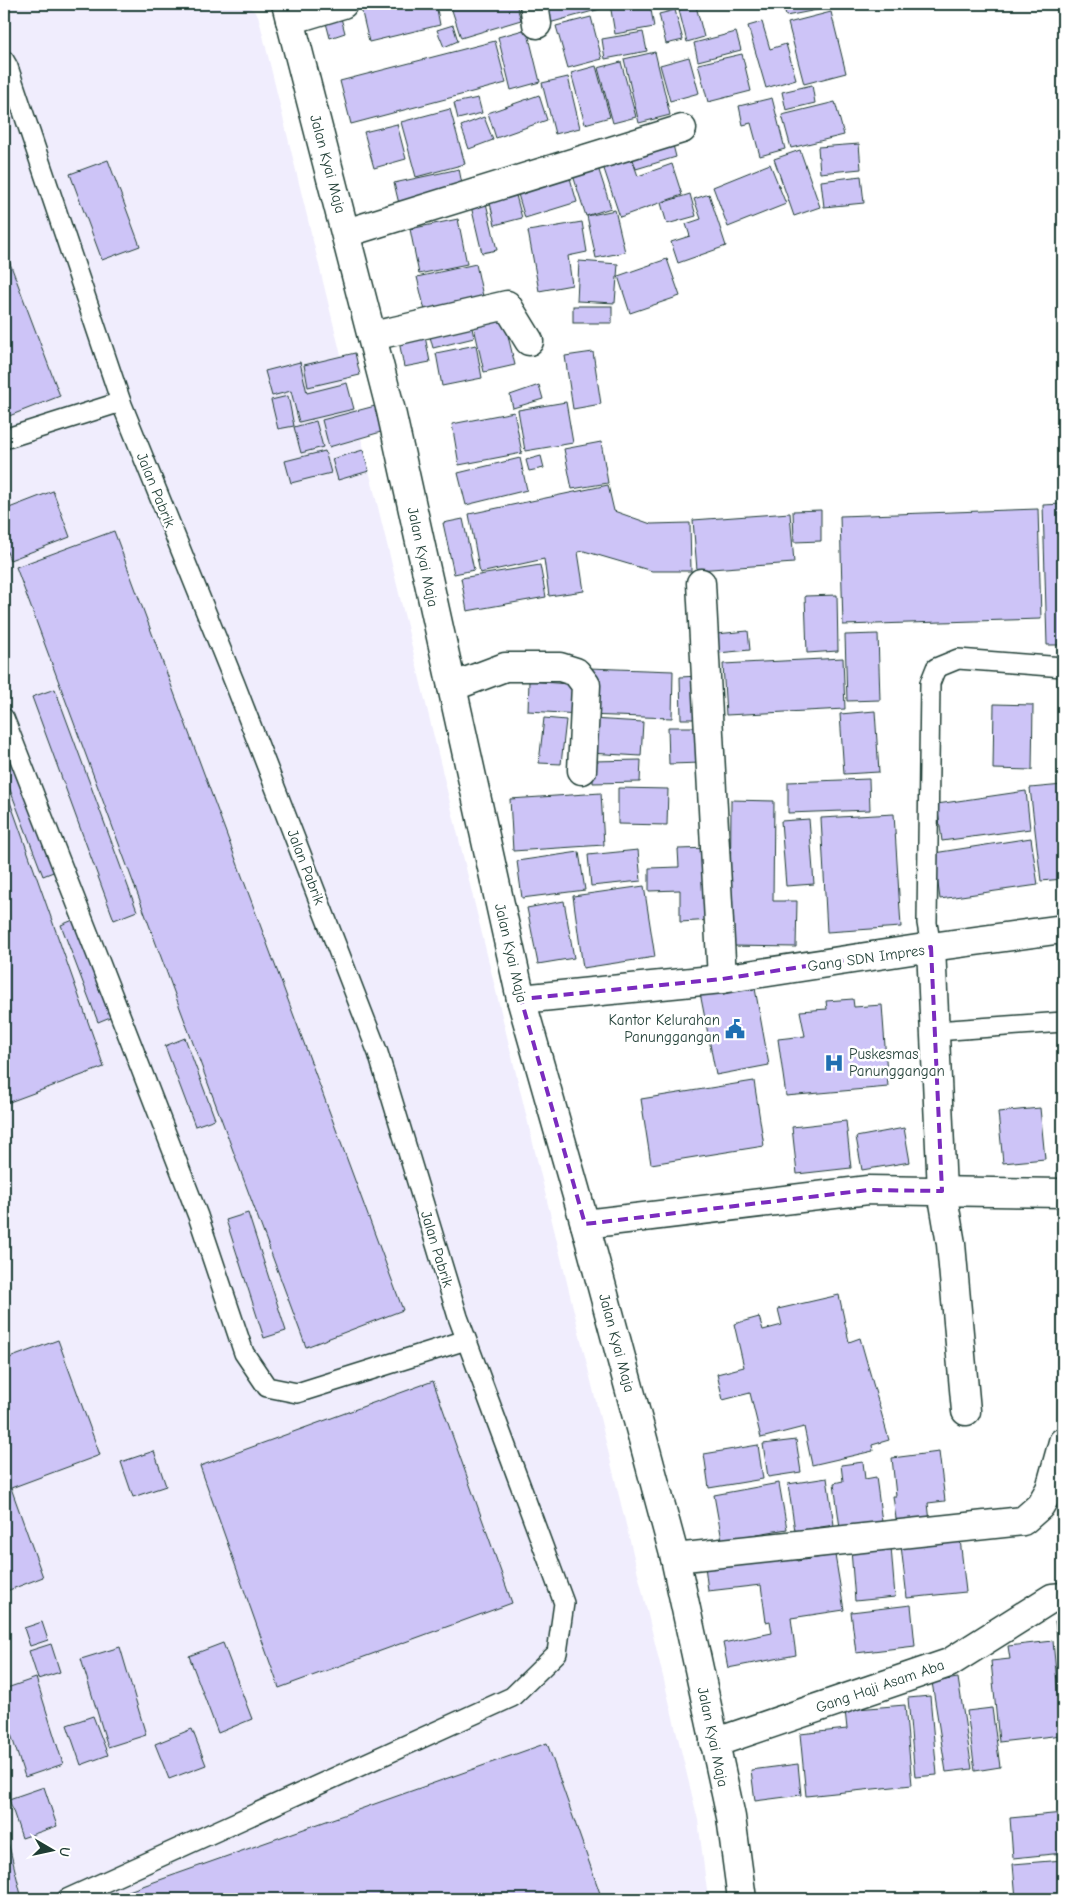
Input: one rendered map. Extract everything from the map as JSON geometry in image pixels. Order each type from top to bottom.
[{"type":"street","points":[[288,12],[343,4]]},
{"type":"street","name":"Jalan Kyai Maja","points":[[288,12],[373,336],[521,999],[585,1224],[675,1558],[731,1817],[742,1899]]},
{"type":"street","points":[[346,234],[682,129]]},
{"type":"street","points":[[373,336],[507,305],[529,341]]},
{"type":"street","points":[[701,583],[722,979]]},
{"type":"street","points":[[452,687],[505,667],[560,667],[576,672],[586,685],[582,770]]},
{"type":"street","points":[[931,947],[1063,929]]},
{"type":"street","name":"Gang SDN Impres","points":[[521,999],[722,979],[931,947],[942,1191],[951,1244],[966,1410]]},
{"type":"street","points":[[585,1224],[868,1190],[1063,1193]]},
{"type":"street","points":[[675,1558],[1022,1521],[1040,1506],[1050,1489],[1063,1442]]},
{"type":"street","name":"Gang Haji Asam Aba","points":[[714,1743],[949,1662],[1052,1598],[1063,1597]]},
{"type":"lane","name":"Jalan Pabrik","points":[[4,60],[121,402],[235,684],[378,1053],[458,1317],[564,1602],[557,1653],[512,1697],[67,1899]]},
{"type":"lane","points":[[4,439],[121,402]]},
{"type":"lane","points":[[931,947],[928,913],[930,682],[936,668],[958,659],[1063,667]]},
{"type":"lane","points":[[4,718],[198,1216],[244,1353],[267,1387],[297,1392],[466,1340]]},
{"type":"lane","points":[[936,1031],[1063,1022]]},
{"type":"highlighted area","points":[[931,947],[942,1191],[868,1190],[585,1224],[521,999],[722,979]]},
{"type":"shaded area","points":[[4,4],[246,4],[258,15],[698,1820],[708,1899],[4,1899]]},
{"type":"building","points":[[360,4],[436,4],[440,25],[369,42]]},
{"type":"building","points":[[450,4],[516,4],[521,20],[461,38]]},
{"type":"building","points":[[544,4],[603,4],[604,8],[549,23]]},
{"type":"building","points":[[610,4],[650,4],[654,27],[615,34]]},
{"type":"building","points":[[656,4],[684,4],[658,9]]},
{"type":"building","points":[[783,4],[826,4],[827,8],[786,16]]},
{"type":"building","points":[[696,6],[704,37],[687,42],[679,10]]},
{"type":"building","points":[[675,10],[683,40],[666,44],[659,14]]},
{"type":"building","points":[[831,12],[846,73],[804,84],[788,23]]},
{"type":"building","points":[[340,14],[345,33],[330,38],[325,19]]},
{"type":"building","points":[[591,17],[602,59],[568,68],[556,26]]},
{"type":"building","points":[[762,22],[770,49],[786,44],[796,79],[766,88],[748,26]]},
{"type":"building","points":[[453,25],[458,41],[444,47],[437,30]]},
{"type":"building","points":[[527,29],[540,82],[511,90],[498,37]]},
{"type":"building","points":[[643,32],[647,51],[605,59],[602,39]]},
{"type":"building","points":[[736,32],[741,50],[698,61],[694,43]]},
{"type":"building","points":[[495,41],[506,83],[351,124],[340,81]]},
{"type":"building","points":[[655,52],[670,115],[639,123],[624,59]]},
{"type":"building","points":[[742,54],[751,91],[708,102],[698,64]]},
{"type":"building","points":[[689,57],[699,93],[670,101],[660,65]]},
{"type":"building","points":[[621,62],[636,117],[613,123],[598,68]]},
{"type":"building","points":[[596,66],[610,117],[585,124],[571,73]]},
{"type":"building","points":[[568,77],[580,128],[555,134],[542,83]]},
{"type":"building","points":[[812,85],[815,103],[786,110],[782,92]]},
{"type":"building","points":[[539,95],[547,120],[496,138],[488,113]]},
{"type":"building","points":[[478,98],[482,113],[458,119],[454,103]]},
{"type":"building","points":[[772,98],[785,149],[760,156],[751,123],[743,125],[739,106]]},
{"type":"building","points":[[835,102],[844,135],[791,148],[782,115]]},
{"type":"building","points":[[450,109],[465,164],[416,177],[401,122]]},
{"type":"building","points":[[484,117],[493,140],[469,149],[461,126]]},
{"type":"building","points":[[397,124],[406,159],[374,168],[364,132]]},
{"type":"building","points":[[671,137],[676,157],[636,169],[630,150]]},
{"type":"building","points":[[859,144],[861,169],[820,173],[818,147]]},
{"type":"building","points":[[628,148],[638,176],[672,164],[682,195],[620,217],[600,157]]},
{"type":"building","points":[[800,150],[820,207],[794,216],[774,159]]},
{"type":"building","points":[[595,158],[611,208],[586,216],[570,166]]},
{"type":"building","points":[[108,160],[140,246],[102,260],[70,174]]},
{"type":"building","points":[[770,164],[786,204],[728,227],[713,187]]},
{"type":"building","points":[[567,168],[577,202],[525,218],[515,184]]},
{"type":"building","points":[[459,169],[464,194],[400,208],[394,183]]},
{"type":"building","points":[[861,176],[864,203],[824,207],[821,181]]},
{"type":"building","points":[[514,188],[522,218],[495,225],[488,194]]},
{"type":"building","points":[[690,194],[696,216],[667,224],[661,203]]},
{"type":"building","points":[[709,194],[726,246],[678,263],[671,242],[690,236],[686,224],[701,219],[694,199]]},
{"type":"building","points":[[486,203],[497,250],[482,253],[471,206]]},
{"type":"building","points":[[615,210],[625,252],[596,258],[587,216]]},
{"type":"building","points":[[458,219],[467,264],[419,274],[410,229]]},
{"type":"building","points":[[582,222],[587,252],[568,256],[572,285],[539,291],[528,231]]},
{"type":"building","points":[[4,251],[60,396],[4,418]]},
{"type":"building","points":[[667,259],[680,296],[630,313],[618,276]]},
{"type":"building","points":[[579,261],[618,264],[615,303],[577,301]]},
{"type":"building","points":[[476,264],[484,301],[426,315],[417,277]]},
{"type":"building","points":[[573,306],[612,306],[612,323],[573,323]]},
{"type":"building","points":[[502,311],[515,365],[484,372],[472,318]]},
{"type":"building","points":[[470,318],[474,338],[433,348],[428,329]]},
{"type":"building","points":[[423,326],[430,362],[404,367],[397,331]]},
{"type":"building","points":[[476,345],[482,378],[442,386],[436,353]]},
{"type":"building","points":[[593,352],[601,404],[573,409],[565,356]]},
{"type":"building","points":[[355,353],[360,375],[308,387],[304,365]]},
{"type":"building","points":[[300,362],[307,393],[347,383],[354,409],[299,422],[291,391],[272,396],[265,371]]},
{"type":"building","points":[[539,385],[543,399],[513,408],[510,395]]},
{"type":"building","points":[[288,396],[294,426],[278,429],[271,400]]},
{"type":"building","points":[[566,402],[573,443],[525,451],[518,410]]},
{"type":"building","points":[[375,406],[381,432],[329,447],[322,420]]},
{"type":"building","points":[[514,412],[522,453],[459,465],[452,424]]},
{"type":"building","points":[[316,421],[323,447],[301,453],[294,427]]},
{"type":"building","points":[[601,442],[608,483],[572,489],[564,449]]},
{"type":"building","points":[[363,450],[369,471],[338,480],[332,459]]},
{"type":"building","points":[[325,451],[331,473],[291,483],[285,461]]},
{"type":"building","points":[[541,456],[544,468],[529,471],[526,460]]},
{"type":"building","points":[[520,458],[527,490],[466,505],[458,473]]},
{"type":"building","points":[[608,485],[614,511],[651,524],[690,523],[691,571],[652,571],[584,551],[578,552],[584,591],[549,596],[544,559],[480,573],[469,514]]},
{"type":"building","points":[[53,491],[70,537],[10,560],[4,544],[4,510]]},
{"type":"building","points":[[1063,504],[1063,645],[1047,645],[1043,505]]},
{"type":"building","points":[[1038,509],[1041,619],[843,625],[840,516]]},
{"type":"building","points":[[821,510],[821,541],[794,542],[793,511]]},
{"type":"building","points":[[790,513],[794,563],[697,570],[693,520]]},
{"type":"building","points":[[463,519],[474,570],[454,574],[443,523]]},
{"type":"building","points":[[114,531],[403,1310],[306,1347],[16,567]]},
{"type":"building","points":[[540,565],[546,597],[467,611],[461,578]]},
{"type":"building","points":[[837,595],[838,651],[807,653],[805,596]]},
{"type":"building","points":[[748,631],[750,650],[718,653],[716,634]]},
{"type":"building","points":[[878,634],[880,700],[847,701],[845,635]]},
{"type":"building","points":[[843,658],[845,709],[726,715],[723,664]]},
{"type":"building","points":[[588,668],[673,671],[672,718],[586,715]]},
{"type":"building","points":[[699,676],[701,719],[681,719],[680,677]]},
{"type":"building","points":[[529,681],[582,685],[580,714],[528,711]]},
{"type":"building","points":[[55,689],[137,911],[114,920],[32,697]]},
{"type":"building","points":[[994,704],[1033,705],[1032,770],[993,769]]},
{"type":"building","points":[[875,711],[879,772],[844,774],[840,714]]},
{"type":"building","points":[[544,718],[566,720],[561,764],[539,763]]},
{"type":"building","points":[[591,719],[643,722],[641,756],[589,753]]},
{"type":"building","points":[[668,727],[702,727],[702,763],[669,764]]},
{"type":"building","points":[[11,741],[61,869],[43,876],[4,774],[4,744]]},
{"type":"building","points":[[641,760],[640,782],[593,783],[593,761]]},
{"type":"building","points":[[869,779],[870,810],[788,813],[788,782]]},
{"type":"building","points":[[4,785],[104,1067],[4,1104]]},
{"type":"building","points":[[1063,785],[1063,879],[1041,881],[1030,788]]},
{"type":"building","points":[[618,788],[668,789],[667,825],[618,824]]},
{"type":"building","points":[[1026,791],[1030,829],[942,841],[937,804]]},
{"type":"building","points":[[601,793],[604,845],[513,851],[510,799]]},
{"type":"building","points":[[731,800],[774,801],[773,901],[797,901],[796,947],[730,946]]},
{"type":"building","points":[[894,814],[901,927],[827,932],[821,818]]},
{"type":"building","points":[[809,819],[814,884],[786,886],[781,821]]},
{"type":"building","points":[[1031,838],[1038,885],[940,899],[934,853]]},
{"type":"building","points":[[711,848],[713,920],[680,922],[680,890],[649,891],[649,868],[679,867],[678,849]]},
{"type":"building","points":[[638,850],[641,881],[591,886],[588,855]]},
{"type":"building","points":[[579,852],[585,890],[522,898],[517,861]]},
{"type":"building","points":[[644,886],[655,957],[583,968],[573,896]]},
{"type":"building","points":[[564,901],[574,958],[538,964],[527,908]]},
{"type":"building","points":[[78,918],[115,1015],[98,1022],[61,925]]},
{"type":"building","points":[[1063,932],[1063,986],[1059,987],[1056,933]]},
{"type":"building","name":"Kantor Kelurahan Panunggangan","points":[[754,983],[769,1065],[716,1075],[700,993]]},
{"type":"building","name":"Puskesmas Panunggangan","points":[[853,999],[854,1007],[882,1005],[888,1087],[786,1096],[778,1039],[805,1036],[800,1011],[827,1009],[826,1001]]},
{"type":"building","points":[[185,1038],[215,1119],[195,1126],[165,1046]]},
{"type":"building","points":[[754,1081],[764,1146],[651,1164],[641,1099]]},
{"type":"building","points":[[1040,1108],[1045,1159],[1003,1163],[998,1112]]},
{"type":"building","points":[[846,1121],[851,1168],[797,1174],[792,1127]]},
{"type":"building","points":[[904,1128],[910,1162],[862,1170],[856,1137]]},
{"type":"building","points":[[248,1213],[286,1331],[264,1338],[226,1220]]},
{"type":"building","points":[[839,1295],[849,1342],[860,1338],[889,1440],[872,1445],[873,1451],[812,1465],[804,1427],[761,1438],[750,1393],[723,1400],[717,1374],[744,1367],[734,1324],[759,1317],[763,1330],[782,1325],[778,1309]]},
{"type":"building","points":[[58,1340],[100,1455],[11,1488],[43,1577],[4,1592],[4,1360]]},
{"type":"building","points":[[433,1381],[512,1603],[279,1688],[200,1466]]},
{"type":"building","points":[[796,1440],[801,1472],[768,1477],[763,1444]]},
{"type":"building","points":[[758,1445],[763,1479],[709,1488],[704,1454]]},
{"type":"building","points":[[154,1451],[166,1486],[133,1497],[121,1462]]},
{"type":"building","points":[[939,1452],[945,1501],[928,1503],[930,1522],[897,1526],[893,1496],[896,1496],[892,1458]]},
{"type":"building","points":[[863,1462],[865,1479],[876,1477],[882,1522],[840,1528],[834,1483],[843,1481],[841,1465]]},
{"type":"building","points":[[827,1478],[834,1525],[795,1531],[788,1484]]},
{"type":"building","points":[[779,1483],[787,1529],[722,1540],[714,1495]]},
{"type":"building","points":[[959,1530],[966,1592],[907,1598],[900,1537]]},
{"type":"building","points":[[795,1547],[797,1561],[835,1555],[844,1610],[791,1618],[796,1655],[728,1668],[723,1643],[772,1633],[770,1621],[766,1622],[761,1585],[708,1591],[704,1557]]},
{"type":"building","points":[[891,1547],[895,1597],[855,1601],[851,1550]]},
{"type":"building","points":[[911,1605],[915,1646],[856,1653],[851,1612]]},
{"type":"building","points":[[1063,1620],[1063,1682],[1055,1621]]},
{"type":"building","points":[[42,1622],[48,1640],[30,1646],[24,1628]]},
{"type":"building","points":[[1053,1641],[1062,1735],[999,1742],[991,1661],[1010,1659],[1008,1646]]},
{"type":"building","points":[[223,1643],[252,1719],[218,1733],[189,1656]]},
{"type":"building","points":[[51,1644],[60,1672],[38,1679],[29,1651]]},
{"type":"building","points":[[120,1647],[146,1735],[108,1747],[81,1659]]},
{"type":"building","points":[[36,1678],[63,1764],[25,1777],[4,1713],[4,1689]]},
{"type":"building","points":[[958,1678],[972,1769],[946,1772],[932,1682]]},
{"type":"building","points":[[930,1696],[937,1775],[915,1777],[908,1698]]},
{"type":"building","points":[[905,1705],[912,1785],[806,1796],[800,1734],[847,1729],[845,1710]]},
{"type":"building","points":[[992,1708],[1000,1767],[975,1771],[967,1711]]},
{"type":"building","points":[[93,1716],[108,1755],[81,1765],[67,1725]]},
{"type":"building","points":[[192,1729],[206,1765],[169,1779],[155,1744]]},
{"type":"building","points":[[547,1743],[602,1899],[106,1899]]},
{"type":"building","points":[[798,1764],[801,1795],[755,1801],[751,1770]]},
{"type":"building","points":[[44,1787],[57,1826],[22,1838],[9,1799]]},
{"type":"building","points":[[1063,1813],[1063,1853],[1013,1858],[1010,1818]]},
{"type":"building","points":[[4,1825],[22,1899],[4,1899]]},
{"type":"building","points":[[1063,1860],[1063,1895],[1016,1899],[1013,1864]]},
{"type":"place","name":"Kantor Kelurahan Panunggangan","points":[[735,1029]]},
{"type":"place","name":"Puskesmas Panunggangan","points":[[834,1063]]}]
